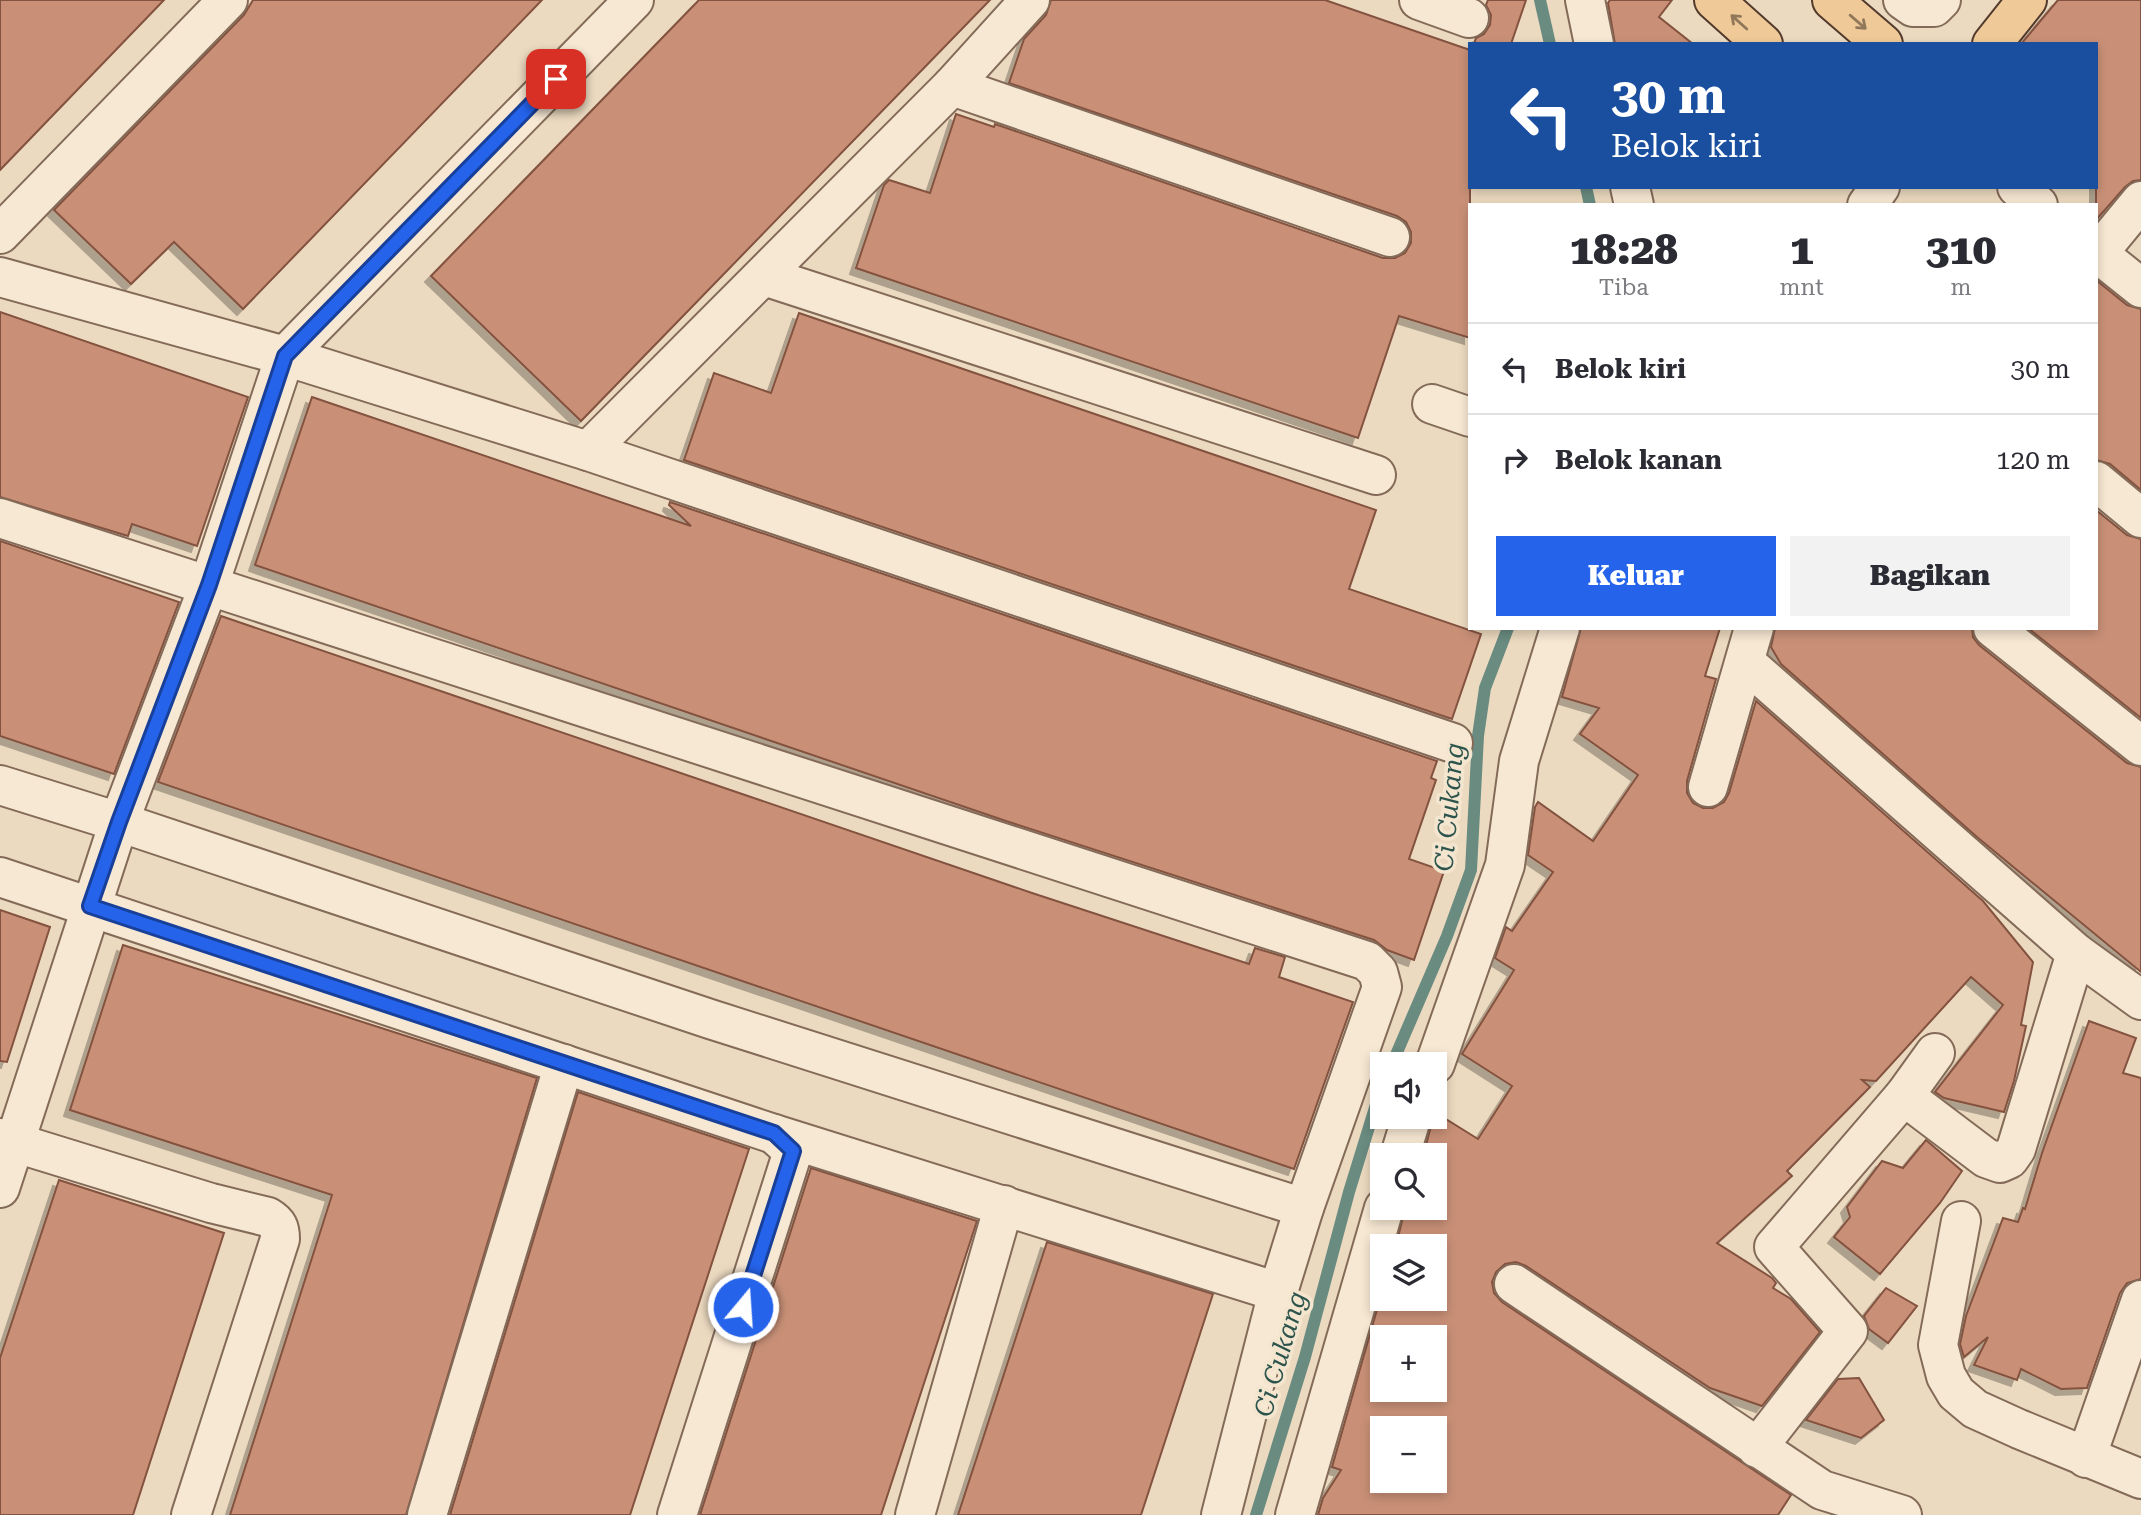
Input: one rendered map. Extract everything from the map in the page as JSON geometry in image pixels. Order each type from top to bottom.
[{"type":"main road","points":[[1714,0],[1761,42]]},
{"type":"main road","points":[[1832,0],[1881,42]]},
{"type":"main road","points":[[1994,42],[2027,0]]},
{"type":"street","points":[[0,234],[228,0]]},
{"type":"street","points":[[0,1188],[7,1140],[119,822],[209,585],[285,356],[634,0]]},
{"type":"street","points":[[588,451],[952,86],[1030,0]]},
{"type":"street","points":[[1419,0],[1469,18]]},
{"type":"street","points":[[1585,0],[1594,42]]},
{"type":"street","points":[[1903,0],[1913,7],[1934,7],[1941,0]]},
{"type":"street","points":[[952,86],[1390,237]]},
{"type":"street","points":[[2019,189],[2036,203]]},
{"type":"street","points":[[2098,252],[2141,201]]},
{"type":"street","points":[[2098,254],[2141,288]]},
{"type":"street","points":[[764,276],[1376,475]]},
{"type":"street","points":[[0,277],[285,356],[588,451],[1453,743]]},
{"type":"street","points":[[1432,404],[1468,416]]},
{"type":"street","points":[[2098,483],[2141,518]]},
{"type":"street","points":[[0,518],[1367,961],[1378,972],[1382,987],[1304,1208],[1278,1292],[1221,1515]]},
{"type":"street","points":[[1439,1052],[1506,865],[1519,761],[1559,630]]},
{"type":"street","points":[[1996,630],[2141,746]]},
{"type":"street","points":[[1709,787],[1750,645],[2076,953],[2141,1000]]},
{"type":"street","points":[[0,785],[119,822],[710,1019],[1304,1208]]},
{"type":"street","points":[[0,877],[774,1133],[1278,1292]]},
{"type":"street","points":[[1904,1097],[1986,1158],[2000,1163],[2009,1159],[2016,1149],[2076,953]]},
{"type":"street","points":[[1757,1448],[1848,1331],[1774,1247],[1904,1097],[1935,1053]]},
{"type":"street","points":[[427,1515],[564,1064]]},
{"type":"street","points":[[677,1515],[793,1151],[774,1133]]},
{"type":"street","points":[[7,1140],[211,1203],[268,1217],[276,1222],[280,1229],[280,1239],[191,1515]]},
{"type":"street","points":[[915,1515],[1004,1205]]},
{"type":"street","points":[[1295,1515],[1381,1220]]},
{"type":"street","points":[[1961,1221],[1938,1345],[1947,1376],[1956,1393],[1975,1409],[2141,1479]]},
{"type":"street","points":[[1514,1284],[1757,1448],[1813,1503],[1902,1515]]},
{"type":"street","points":[[2086,1458],[2141,1300]]},
{"type":"building","points":[[0,0],[164,0],[0,170]]},
{"type":"building","points":[[253,0],[542,0],[243,309],[174,242],[131,284],[54,210],[244,15]]},
{"type":"building","points":[[699,0],[990,0],[581,421],[431,276]]},
{"type":"building","points":[[1051,0],[1325,0],[1468,49],[1468,337],[1399,316],[1358,438],[856,268],[884,185],[889,180],[930,193],[956,114],[994,127],[995,124],[1383,258],[1395,258],[1405,253],[1411,243],[1411,232],[1406,222],[1397,216],[1009,83],[1024,39],[1046,15]]},
{"type":"building","points":[[1488,0],[1526,0],[1512,42],[1475,42],[1490,25],[1491,15],[1486,5]]},
{"type":"building","points":[[1610,0],[1672,0],[1659,17],[1690,42],[1615,42],[1608,3]]},
{"type":"building","points":[[2058,0],[2141,0],[2141,180],[2133,181],[2125,187],[2098,218],[2098,42],[2023,42]]},
{"type":"building","points":[[2098,282],[2127,305],[2141,309],[2141,490],[2110,464],[2098,461]]},
{"type":"building","points":[[0,312],[248,397],[197,546],[132,524],[128,536],[0,497]]},
{"type":"building","points":[[799,313],[1376,510],[1349,589],[1481,634],[1452,719],[684,460],[714,373],[771,393]]},
{"type":"building","points":[[312,397],[691,526],[669,505],[670,502],[1437,761],[1431,778],[1436,780],[1409,859],[1444,871],[1414,960],[1387,950],[1374,940],[1006,821],[255,565]]},
{"type":"building","points":[[2098,512],[2127,535],[2141,539],[2141,718],[2031,630],[2098,630]]},
{"type":"building","points":[[0,541],[179,602],[114,774],[0,736]]},
{"type":"building","points":[[221,616],[1032,893],[1249,964],[1255,948],[1285,957],[1279,977],[1353,1002],[1294,1169],[158,782]]},
{"type":"building","points":[[1580,630],[1719,630],[1705,676],[1716,679],[1687,781],[1687,793],[1693,803],[1703,808],[1713,808],[1724,802],[1756,701],[1983,901],[2033,962],[2021,1025],[2026,1026],[2004,1112],[1944,1098],[1935,1092],[2003,1005],[1971,977],[1876,1081],[1862,1080],[1870,1087],[1787,1171],[1792,1176],[1717,1243],[1772,1278],[1776,1283],[1773,1288],[1791,1299],[1820,1332],[1762,1406],[1710,1388],[1526,1266],[1516,1262],[1505,1264],[1496,1272],[1492,1282],[1494,1293],[1502,1302],[1791,1495],[1778,1515],[1318,1515],[1323,1498],[1341,1470],[1332,1467],[1370,1334],[1370,1402],[1447,1402],[1447,1325],[1373,1325],[1377,1311],[1447,1311],[1447,1234],[1399,1234],[1402,1220],[1447,1220],[1447,1143],[1427,1143],[1430,1129],[1447,1129],[1447,1120],[1478,1139],[1512,1086],[1462,1054],[1514,970],[1495,958],[1506,927],[1512,931],[1553,872],[1528,855],[1535,807],[1538,802],[1593,841],[1638,775],[1580,734],[1599,708],[1562,697]]},
{"type":"building","points":[[1775,630],[1972,630],[1973,637],[1979,645],[2127,763],[2141,767],[2141,972],[1977,837],[1781,664],[1771,647]]},
{"type":"building","points":[[0,910],[50,927],[7,1062],[0,1061]]},
{"type":"building","points":[[123,945],[537,1078],[406,1515],[230,1515],[332,1195],[70,1110]]},
{"type":"building","points":[[2089,1021],[2136,1038],[2123,1073],[2141,1078],[2141,1279],[2127,1283],[2120,1293],[2087,1388],[2061,1389],[2021,1369],[2017,1380],[1974,1365],[1988,1337],[1964,1357],[1960,1344],[1966,1316],[2003,1218],[2018,1222],[2023,1208],[2025,1209]]},
{"type":"building","points":[[578,1092],[749,1149],[630,1515],[450,1515]]},
{"type":"building","points":[[1926,1140],[1962,1171],[1940,1203],[1880,1274],[1834,1237],[1850,1217],[1847,1207],[1882,1161],[1903,1168]]},
{"type":"building","points":[[811,1168],[977,1221],[881,1515],[700,1515]]},
{"type":"building","points":[[59,1180],[224,1233],[133,1515],[0,1515],[0,1358]]},
{"type":"building","points":[[1047,1242],[1213,1294],[1141,1515],[958,1515]]},
{"type":"building","points":[[1886,1288],[1917,1306],[1888,1343],[1869,1329],[1864,1316]]},
{"type":"building","points":[[1859,1378],[1884,1420],[1861,1438],[1806,1420],[1838,1379]]},
{"type":"waterway","name":"Ci Cukang","points":[[1540,0],[1550,42]]},
{"type":"waterway","name":"Ci Cukang","points":[[1586,189],[1590,203]]},
{"type":"waterway","name":"Ci Cukang","points":[[1397,1052],[1447,936],[1471,870],[1478,736],[1485,688],[1507,630]]},
{"type":"waterway","name":"Ci Cukang","points":[[1256,1515],[1305,1357],[1370,1124]]},
{"type":"route","points":[[556,79],[285,356],[209,585],[90,906],[774,1133],[793,1151],[743,1307]]}]
